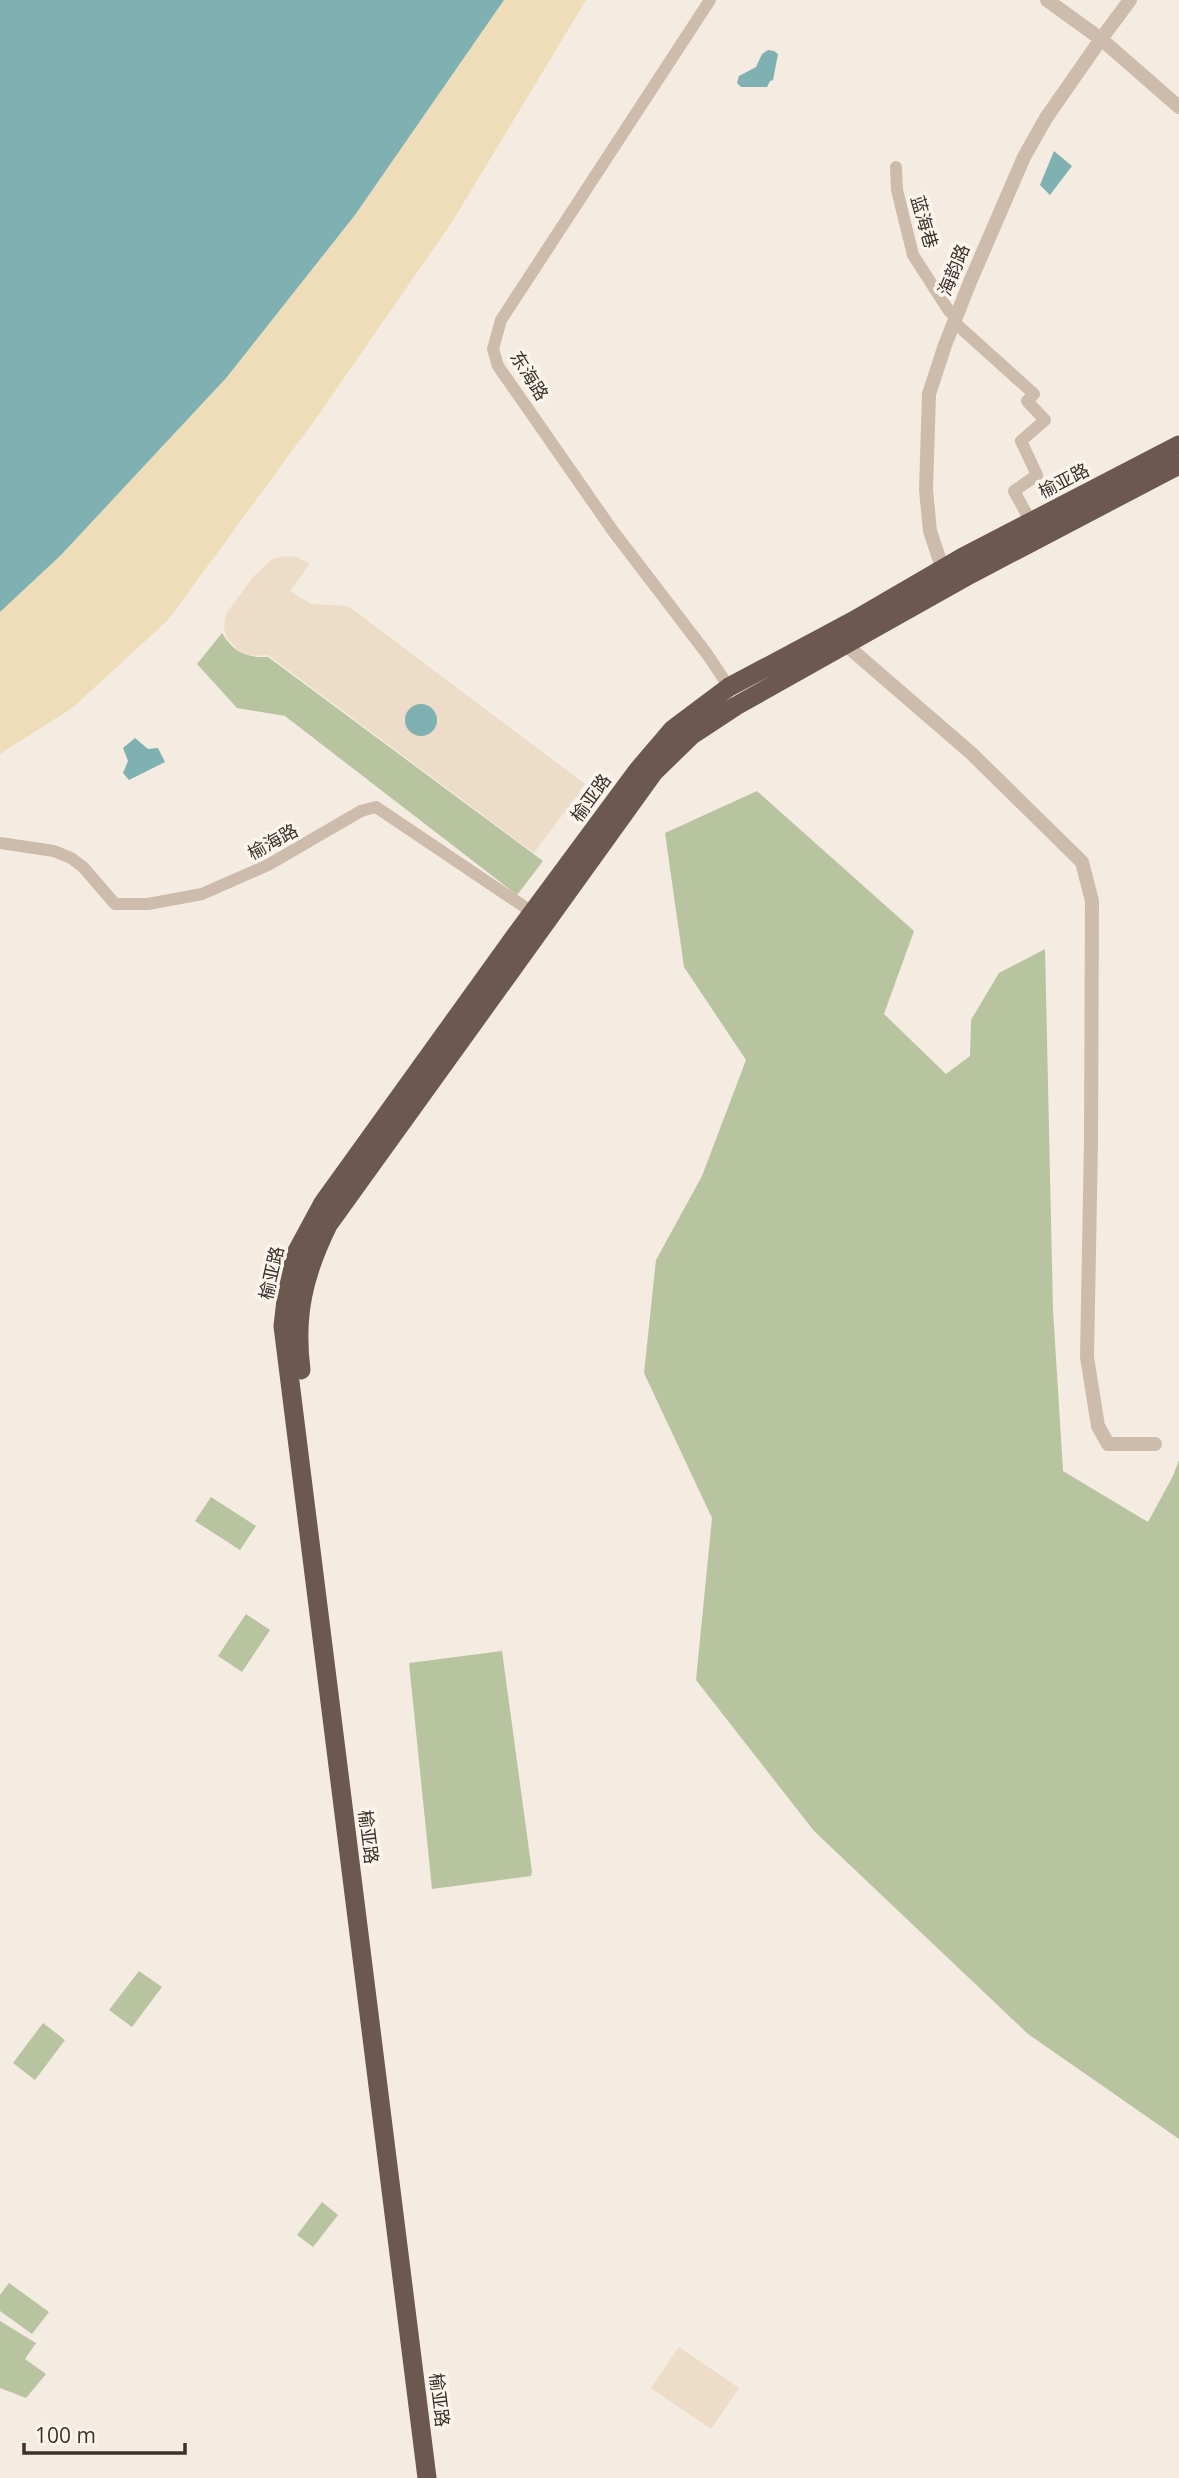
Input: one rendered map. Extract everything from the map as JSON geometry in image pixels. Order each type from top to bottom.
[{"type":"highway","name":"榆亚路","points":[[427,2478],[283,1326],[287,1291],[296,1253],[323,1203],[540,917],[654,772],[692,734],[736,706],[846,645],[946,578],[962,557],[1179,445]]},
{"type":"highway","name":"榆亚路","points":[[440,2478],[299,1357],[299,1323],[310,1262],[328,1225],[638,770],[673,729],[729,687],[1179,465]]},
{"type":"street","name":"东海路","points":[[710,0],[501,320],[493,349],[498,366],[597,508],[729,687]]},
{"type":"street","points":[[1047,0],[1101,38],[1179,107]]},
{"type":"street","name":"海韵路","points":[[946,578],[930,531],[926,490],[929,394],[955,320],[1024,157],[1046,118],[1130,0]]},
{"type":"street","name":"蓝海巷","points":[[896,167],[897,189],[913,256],[955,320],[1034,394],[1027,401],[1045,420],[1021,440],[1037,475],[1014,491],[1031,522]]},
{"type":"street","points":[[846,645],[971,753],[1082,862],[1092,901],[1087,1357],[1098,1426],[1108,1444],[1155,1444]]},
{"type":"street","name":"榆海路","points":[[0,843],[54,851],[83,867],[115,904],[148,904],[202,894],[242,879],[361,811],[376,807],[540,917]]},
{"type":"green space","points":[[222,633],[231,645],[241,652],[268,657],[543,861],[517,895],[285,716],[237,708],[197,664]]},
{"type":"green space","points":[[757,791],[914,931],[884,1014],[946,1074],[970,1056],[971,1020],[999,973],[1045,949],[1053,1310],[1063,1471],[1148,1522],[1179,1460],[1179,2139],[1028,2034],[814,1831],[696,1680],[712,1518],[644,1373],[656,1260],[702,1176],[746,1060],[684,967],[665,833]]},
{"type":"green space","points":[[211,1497],[256,1526],[240,1550],[195,1521]]},
{"type":"green space","points":[[246,1614],[270,1630],[242,1672],[218,1656]]},
{"type":"green space","points":[[502,1651],[531,1876],[432,1889],[409,1663]]},
{"type":"green space","points":[[139,1971],[162,1987],[132,2027],[109,2010]]},
{"type":"green space","points":[[43,2023],[65,2040],[35,2080],[13,2063]]},
{"type":"green space","points":[[322,2202],[338,2215],[313,2247],[297,2235]]},
{"type":"green space","points":[[9,2283],[49,2312],[32,2334],[0,2311],[0,2295]]},
{"type":"green space","points":[[0,2321],[36,2343],[25,2359],[46,2374],[26,2398],[0,2388]]},
{"type":"sand","points":[[504,0],[586,0],[452,222],[319,414],[168,620],[72,708],[0,754],[0,612],[61,555],[227,377],[355,215]]},
{"type":"shaded area","points":[[297,557],[310,564],[290,591],[311,604],[348,606],[585,784],[534,853],[268,655],[254,656],[240,652],[227,638],[224,628],[226,614],[253,577],[272,559]]},
{"type":"shaded area","points":[[679,2347],[739,2388],[711,2429],[651,2388]]},
{"type":"water","points":[[0,0],[504,0],[355,215],[227,377],[61,555],[0,612]]},
{"type":"water","points":[[768,50],[778,54],[773,80],[767,87],[741,87],[737,83],[739,76],[756,67],[762,54]]},
{"type":"water","points":[[1054,151],[1072,166],[1050,195],[1040,185]]},
{"type":"water","points":[[421,704],[433,708],[437,720],[433,732],[421,736],[409,732],[405,720],[409,708]]},
{"type":"water","points":[[135,738],[148,749],[158,748],[165,762],[129,780],[123,773],[128,761],[123,748]]}]
